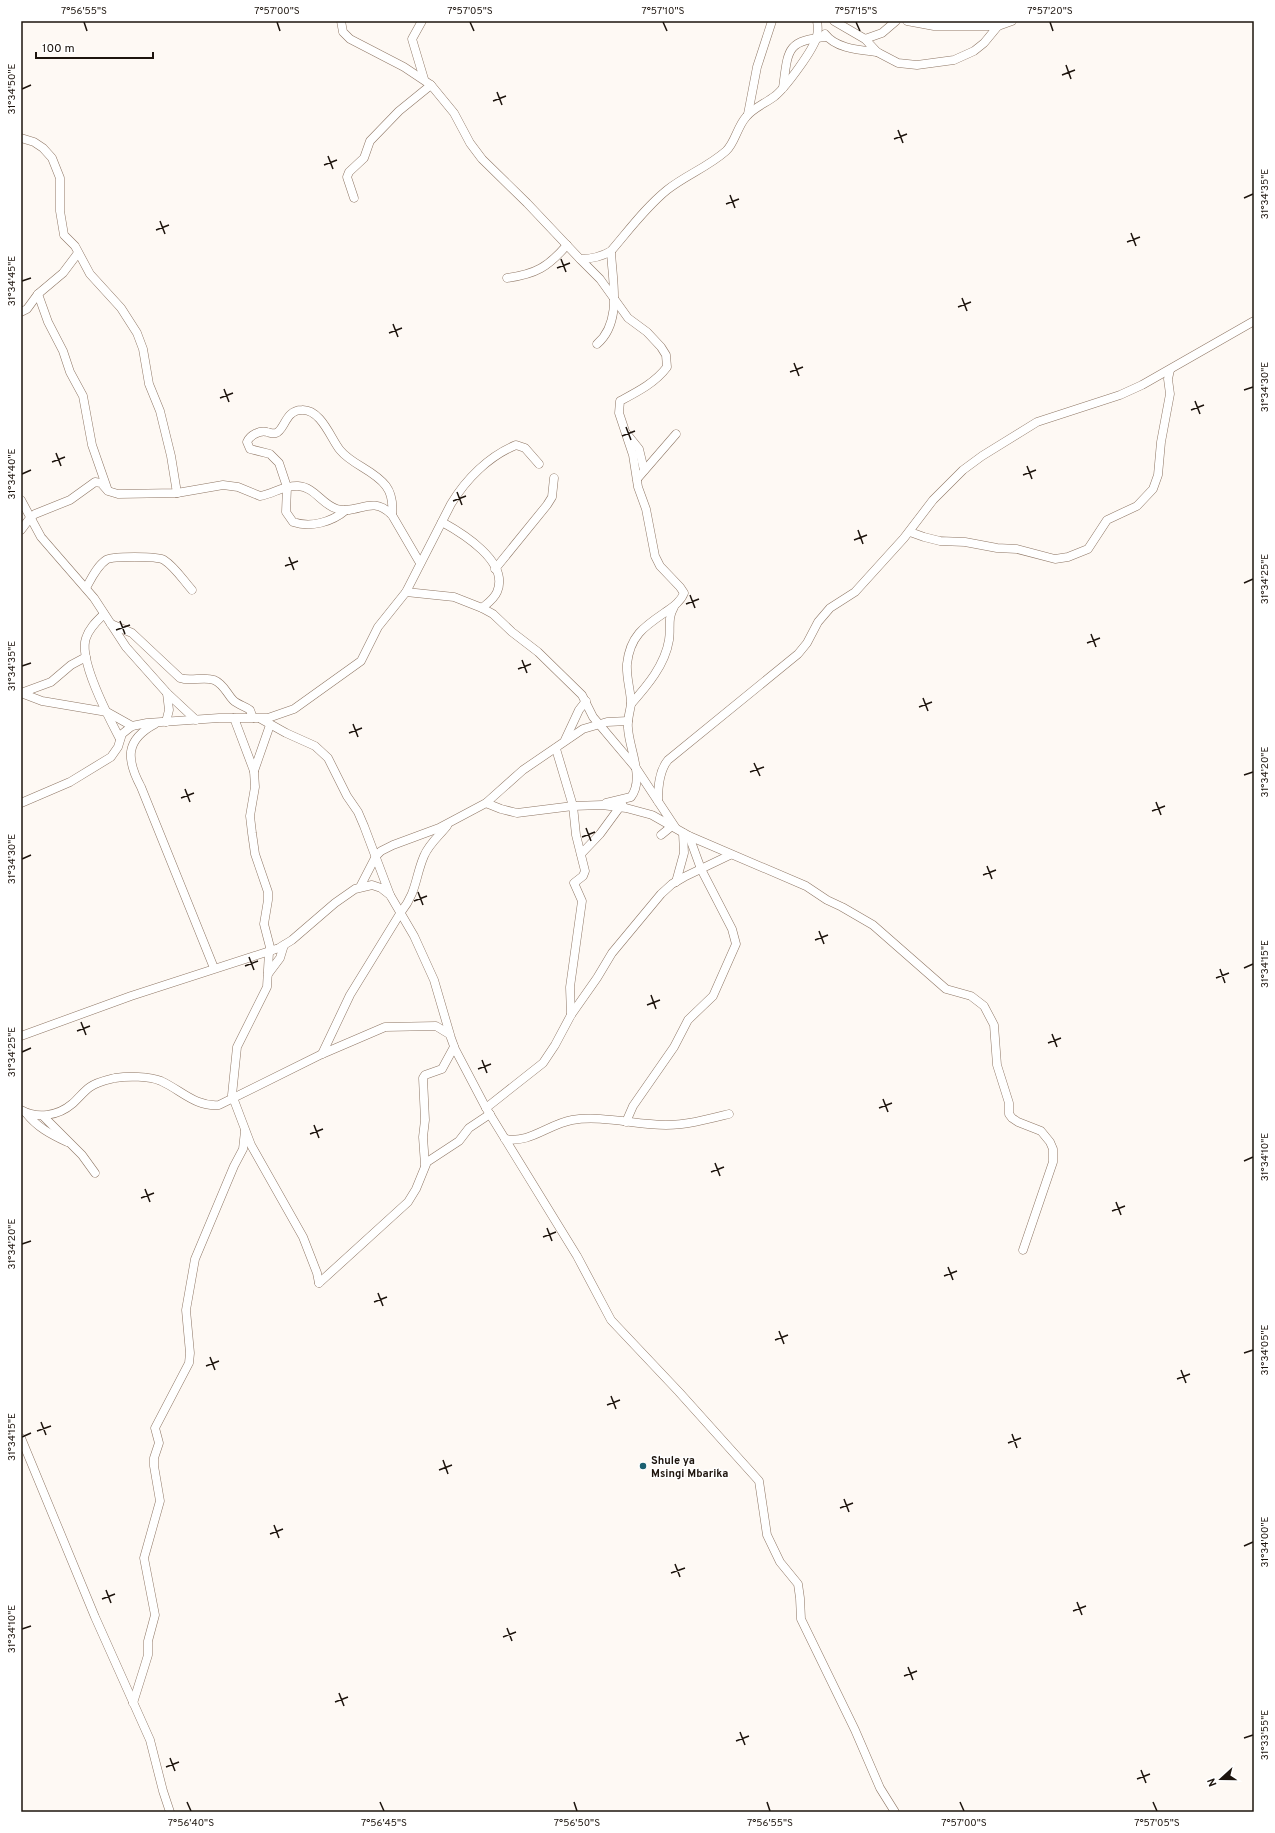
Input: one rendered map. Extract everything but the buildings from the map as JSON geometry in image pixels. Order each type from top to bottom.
[{"type":"street","points":[[340,21],[343,32],[350,40],[404,67],[431,85],[454,113],[470,143],[482,160],[600,279],[628,318],[647,332],[661,347],[668,361],[667,367],[657,378],[620,401],[619,413],[632,455],[650,525],[654,556],[660,566],[684,593],[675,604],[647,624],[631,645],[627,666],[631,704],[628,720],[630,741],[636,768],[635,788],[631,797],[619,807],[600,834],[581,854]]},
{"type":"street","points":[[748,114],[757,67],[772,21]]},
{"type":"street","points":[[834,21],[865,40],[877,52],[898,63],[917,65],[954,60],[974,51],[998,26]]},
{"type":"street","points":[[865,40],[882,33],[896,21]]},
{"type":"street","points":[[907,21],[934,26],[998,26],[1012,21]]},
{"type":"street","points":[[817,22],[827,36],[851,48],[877,52]]},
{"type":"street","points":[[580,259],[589,259],[605,254],[611,250],[645,211],[666,191],[685,177],[708,165],[727,150],[738,128],[748,114],[783,89],[817,37],[817,22]]},
{"type":"street","points":[[419,23],[412,39],[412,44],[424,79]]},
{"type":"street","points":[[783,89],[790,53],[796,43],[805,39],[827,36]]},
{"type":"street","points":[[354,198],[347,177],[349,172],[364,158],[370,141],[399,111],[431,85]]},
{"type":"street","points":[[21,138],[34,142],[43,148],[52,158],[60,178],[60,211],[64,235],[72,243],[90,274],[124,312],[137,333],[142,349],[149,384],[160,411],[171,456],[177,493]]},
{"type":"street","points":[[507,278],[528,275],[537,271],[553,261],[567,246]]},
{"type":"street","points":[[597,344],[608,333],[614,303],[611,250]]},
{"type":"street","points":[[21,311],[27,309],[38,294],[63,272],[78,253]]},
{"type":"street","points":[[38,294],[48,322],[63,351],[70,372],[83,396],[92,445],[108,491]]},
{"type":"street","points":[[658,801],[658,785],[668,760],[798,654],[807,644],[818,622],[830,608],[855,592],[910,532],[933,500],[963,470],[1017,433],[1050,417],[1131,390],[1170,370],[1254,321]]},
{"type":"street","points":[[910,532],[940,541],[965,542],[997,548],[1017,549],[1055,559],[1068,557],[1086,550],[1092,545],[1107,520],[1137,506],[1153,489],[1158,475],[1161,442],[1170,394],[1168,379],[1170,370]]},
{"type":"street","points":[[392,515],[392,500],[386,485],[344,454],[326,426],[306,411],[301,410],[289,416],[278,432],[274,434],[263,432],[254,435],[247,442],[250,449],[270,454],[275,458],[284,473],[287,487],[286,512],[293,522],[304,524],[328,521],[346,510],[373,505],[386,509],[392,515],[420,563]]},
{"type":"street","points":[[625,432],[635,442],[639,449],[644,470]]},
{"type":"street","points":[[637,478],[676,434]]},
{"type":"street","points":[[21,803],[70,782],[111,757],[118,747],[124,731],[132,726],[162,722],[277,716],[294,709],[362,660],[378,627],[406,592],[459,491],[470,477],[504,450],[519,445],[525,448],[539,464]]},
{"type":"street","points":[[21,530],[30,518],[40,511],[70,500],[92,483],[99,467]]},
{"type":"street","points":[[495,568],[547,505],[552,497],[554,478]]},
{"type":"street","points":[[92,483],[101,483],[108,491],[118,494],[177,493],[223,485],[238,487],[260,496],[287,487],[306,487],[333,507],[346,510]]},
{"type":"street","points":[[21,500],[41,537],[86,588],[126,647],[167,693],[196,720]]},
{"type":"street","points":[[442,522],[477,544],[495,568],[500,582],[497,592],[482,608]]},
{"type":"street","points":[[86,588],[93,576],[106,560],[116,557],[130,558],[152,556],[163,559],[168,563],[192,590]]},
{"type":"street","points":[[406,592],[454,597],[482,608],[493,614],[512,632],[538,652],[578,690],[586,701],[592,715],[636,768],[674,827]]},
{"type":"street","points":[[631,704],[656,673],[664,657],[669,640],[669,619],[675,604]]},
{"type":"street","points":[[104,614],[88,632],[85,640],[86,657],[94,684],[120,739]]},
{"type":"street","points":[[111,624],[132,633],[180,678],[188,680],[214,680],[220,684],[234,701],[250,710],[257,718],[315,746],[326,756],[346,796],[358,812],[390,895],[401,912],[434,980],[454,1047],[488,1111],[581,1263],[611,1320],[679,1392],[759,1481],[762,1492],[767,1535],[778,1558],[798,1584],[801,1619],[855,1730],[880,1788],[895,1812]]},
{"type":"street","points":[[21,693],[51,682],[86,657]]},
{"type":"street","points":[[21,693],[42,701],[107,712],[132,726]]},
{"type":"street","points":[[167,693],[169,710],[162,722],[146,729],[134,742],[130,758],[132,771],[141,787],[214,968]]},
{"type":"street","points":[[360,887],[376,856],[393,845],[434,830],[486,803],[523,770],[557,752],[564,742],[579,710],[586,701]]},
{"type":"street","points":[[234,718],[254,771],[255,787],[251,820],[254,850],[268,892],[264,924],[270,951],[267,988],[237,1047],[232,1093],[245,1131],[265,1171],[303,1237],[317,1273],[319,1283],[408,1202],[416,1189],[425,1165],[430,1159],[459,1141],[469,1128],[543,1063],[555,1045],[571,1014],[597,978],[612,953],[661,894],[676,882],[730,855]]},
{"type":"street","points":[[564,742],[583,729],[599,724],[628,720]]},
{"type":"street","points":[[254,771],[270,725]]},
{"type":"street","points":[[557,752],[573,806],[576,835],[585,871],[583,876],[574,883],[582,901],[570,987],[571,1014]]},
{"type":"street","points":[[602,805],[631,797],[658,785]]},
{"type":"street","points":[[486,803],[517,813],[573,806],[602,805],[619,807],[652,815],[686,835],[806,886],[827,900],[873,925],[946,989],[971,996],[984,1006],[994,1025],[997,1065],[1009,1103],[1009,1114],[1018,1122],[1041,1130],[1050,1142],[1053,1149],[1053,1162],[1023,1250]]},
{"type":"street","points":[[322,1054],[350,995],[401,912],[410,901],[414,893],[420,867],[427,850],[451,821]]},
{"type":"street","points":[[661,835],[674,827]]},
{"type":"street","points":[[626,1122],[633,1106],[674,1047],[688,1020],[714,996],[735,949],[736,941],[734,934],[701,869],[686,835]]},
{"type":"street","points":[[676,882],[684,853],[686,835]]},
{"type":"street","points":[[21,1036],[55,1022],[214,968],[270,951],[284,945],[292,940],[346,894],[360,887],[372,885],[382,888],[390,895]]},
{"type":"street","points":[[268,974],[280,958],[284,945]]},
{"type":"street","points":[[44,1117],[67,1107],[94,1085],[120,1077],[159,1080],[204,1105],[219,1105],[322,1054],[388,1026],[436,1026],[450,1034]]},
{"type":"street","points":[[425,1165],[423,1137],[425,1120],[423,1078],[424,1075],[442,1069],[454,1047]]},
{"type":"street","points":[[23,1111],[44,1117],[70,1143],[95,1173]]},
{"type":"street","points":[[23,1111],[33,1122],[47,1133],[70,1143]]},
{"type":"street","points":[[505,1139],[519,1140],[571,1120],[588,1118],[672,1125],[729,1114]]},
{"type":"street","points":[[134,1703],[148,1655],[148,1641],[155,1615],[144,1558],[160,1501],[154,1466],[154,1458],[159,1444],[155,1428],[189,1363],[190,1353],[186,1310],[195,1259],[234,1166],[243,1149],[245,1131]]},
{"type":"street","points":[[21,1438],[94,1617],[150,1740],[170,1812]]},
{"type":"place","name":"Shule ya Msingi Mbarika","points":[[643,1466]]}]
